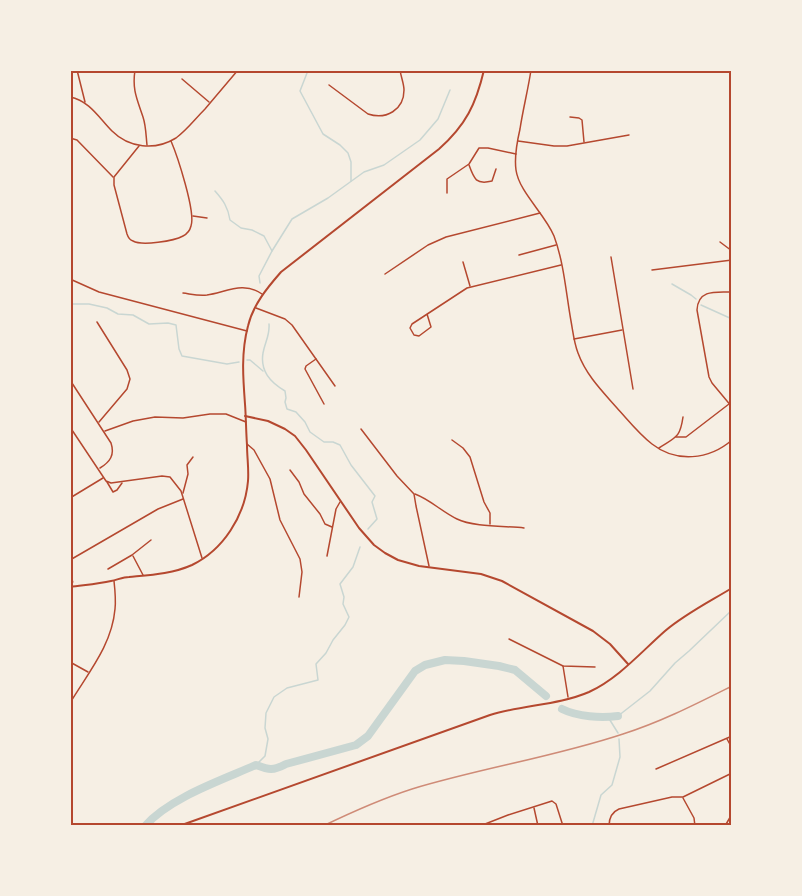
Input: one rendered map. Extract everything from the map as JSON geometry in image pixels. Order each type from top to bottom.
[{"type":"street","points":[[77,70],[85,103]]},
{"type":"street","points":[[135,70],[135,95],[143,118],[148,146]]},
{"type":"street","points":[[70,96],[85,103],[117,136],[139,146],[160,145],[171,141],[184,131],[238,70]]},
{"type":"street","points":[[329,85],[368,114],[386,116],[397,108],[403,96],[400,70]]},
{"type":"street","points":[[531,70],[516,154],[517,176],[541,213],[557,245],[574,339],[582,364],[596,384],[639,432],[669,454],[692,457],[711,453],[732,440]]},
{"type":"street","points":[[72,587],[178,570],[202,559],[221,543],[239,515],[248,480],[244,348],[255,307],[262,294],[281,272],[449,140],[462,126],[473,107],[483,71]]},
{"type":"street","points":[[182,79],[210,103]]},
{"type":"street","points":[[570,117],[582,120],[585,143]]},
{"type":"street","points":[[518,140],[561,147],[629,135]]},
{"type":"street","points":[[70,138],[77,140],[114,177]]},
{"type":"street","points":[[139,146],[114,177],[114,185],[127,234],[133,242],[153,243],[178,238],[190,229],[192,216],[171,141]]},
{"type":"street","points":[[447,193],[447,179],[469,164],[481,147],[516,154]]},
{"type":"street","points":[[469,164],[474,178],[479,182],[492,181],[496,169]]},
{"type":"street","points":[[385,274],[428,245],[446,237],[541,213]]},
{"type":"street","points":[[192,216],[207,218]]},
{"type":"street","points":[[720,242],[732,251]]},
{"type":"street","points":[[519,255],[557,245]]},
{"type":"street","points":[[611,257],[633,389]]},
{"type":"street","points":[[652,270],[732,260]]},
{"type":"street","points":[[463,262],[471,287]]},
{"type":"street","points":[[428,314],[431,327],[419,336],[414,335],[411,332],[411,326],[416,321],[459,292],[561,265]]},
{"type":"street","points":[[70,279],[99,292],[247,331]]},
{"type":"street","points":[[183,292],[205,295],[247,287],[256,289],[262,294]]},
{"type":"street","points":[[732,291],[708,293],[699,300],[697,310],[709,377],[732,407]]},
{"type":"street","points":[[255,307],[289,322],[297,330],[335,386]]},
{"type":"street","points":[[97,322],[127,370],[130,379],[127,389],[99,422]]},
{"type":"street","points":[[574,339],[623,330]]},
{"type":"street","points":[[316,359],[305,369],[324,404]]},
{"type":"street","points":[[70,380],[111,443],[113,454],[107,464],[98,469]]},
{"type":"street","points":[[676,437],[686,437],[729,404]]},
{"type":"street","points":[[105,431],[144,418],[183,418],[226,414],[246,422]]},
{"type":"street","points":[[246,416],[268,421],[295,436],[358,528],[374,545],[398,560],[419,566],[481,574],[502,581],[593,631],[610,644],[628,664]]},
{"type":"street","points":[[658,448],[676,437],[681,430],[683,417]]},
{"type":"street","points":[[70,427],[111,490],[115,492],[123,481]]},
{"type":"street","points":[[361,429],[397,476],[414,494],[463,521],[524,528]]},
{"type":"street","points":[[452,440],[467,452],[470,458],[484,502],[490,513],[490,525]]},
{"type":"street","points":[[246,443],[254,450],[270,479],[280,520],[300,559],[302,572],[299,597]]},
{"type":"street","points":[[182,494],[188,474],[187,465],[193,457]]},
{"type":"street","points":[[290,470],[325,524],[332,527]]},
{"type":"street","points":[[106,481],[111,483],[162,476],[170,477],[178,486],[184,499],[202,559]]},
{"type":"street","points":[[70,498],[104,478]]},
{"type":"street","points":[[414,494],[429,568]]},
{"type":"street","points":[[70,560],[158,509],[184,499]]},
{"type":"street","points":[[327,556],[336,509],[340,501]]},
{"type":"street","points":[[108,568],[132,555],[151,540]]},
{"type":"street","points":[[132,555],[144,576]]},
{"type":"street","points":[[70,703],[104,649],[111,630],[115,609],[114,581]]},
{"type":"street","points":[[178,825],[490,715],[568,699],[592,690],[613,677],[676,623],[732,588]]},
{"type":"street","points":[[509,639],[563,666],[595,667]]},
{"type":"street","points":[[70,663],[89,672]]},
{"type":"street","points":[[563,666],[568,699]]},
{"type":"street","points":[[656,769],[732,736]]},
{"type":"street","points":[[727,738],[732,748]]},
{"type":"street","points":[[609,825],[612,814],[619,809],[672,797],[683,797],[732,772]]},
{"type":"street","points":[[683,797],[694,818],[695,825]]},
{"type":"street","points":[[480,825],[549,802],[556,804],[563,825]]},
{"type":"street","points":[[533,807],[538,825]]},
{"type":"street","points":[[725,825],[732,814]]},
{"type":"path","points":[[70,571],[72,587]]},
{"type":"waterway","points":[[304,70],[307,73],[300,91],[323,134],[348,153],[351,162],[351,181]]},
{"type":"waterway","points":[[260,283],[259,276],[292,219],[328,198],[364,172],[384,165],[420,140],[438,119],[450,90]]},
{"type":"waterway","points":[[215,191],[225,204],[230,220],[241,228],[264,236],[272,251]]},
{"type":"waterway","points":[[672,284],[696,299]]},
{"type":"waterway","points":[[70,304],[89,304],[107,308],[118,314],[133,315],[149,324],[176,325],[182,356],[227,364],[239,362]]},
{"type":"waterway","points":[[701,305],[732,319]]},
{"type":"waterway","points":[[269,324],[262,359],[265,371],[271,380],[285,391],[287,409],[296,412],[310,432],[324,442],[340,445],[351,465],[375,496],[372,502],[377,519],[368,529]]},
{"type":"waterway","points":[[247,360],[263,371]]},
{"type":"waterway","points":[[256,765],[265,756],[268,739],[265,728],[266,713],[274,697],[287,688],[318,680],[316,664],[326,653],[349,617],[343,604],[344,597],[340,584],[353,567],[360,547]]},
{"type":"waterway","points":[[618,716],[650,691],[675,663],[732,610]]},
{"type":"waterway","points":[[145,826],[155,816],[182,798],[256,765],[274,769],[356,745],[368,736],[415,671],[425,665],[445,660],[464,661],[515,670],[546,696]]},
{"type":"waterway","points":[[562,709],[590,716],[618,716]]},
{"type":"waterway","points":[[608,717],[618,733]]},
{"type":"waterway","points":[[592,826],[601,795],[612,785],[620,757],[619,739]]},
{"type":"railway","points":[[323,826],[412,789],[571,749],[637,729],[732,686]]}]
